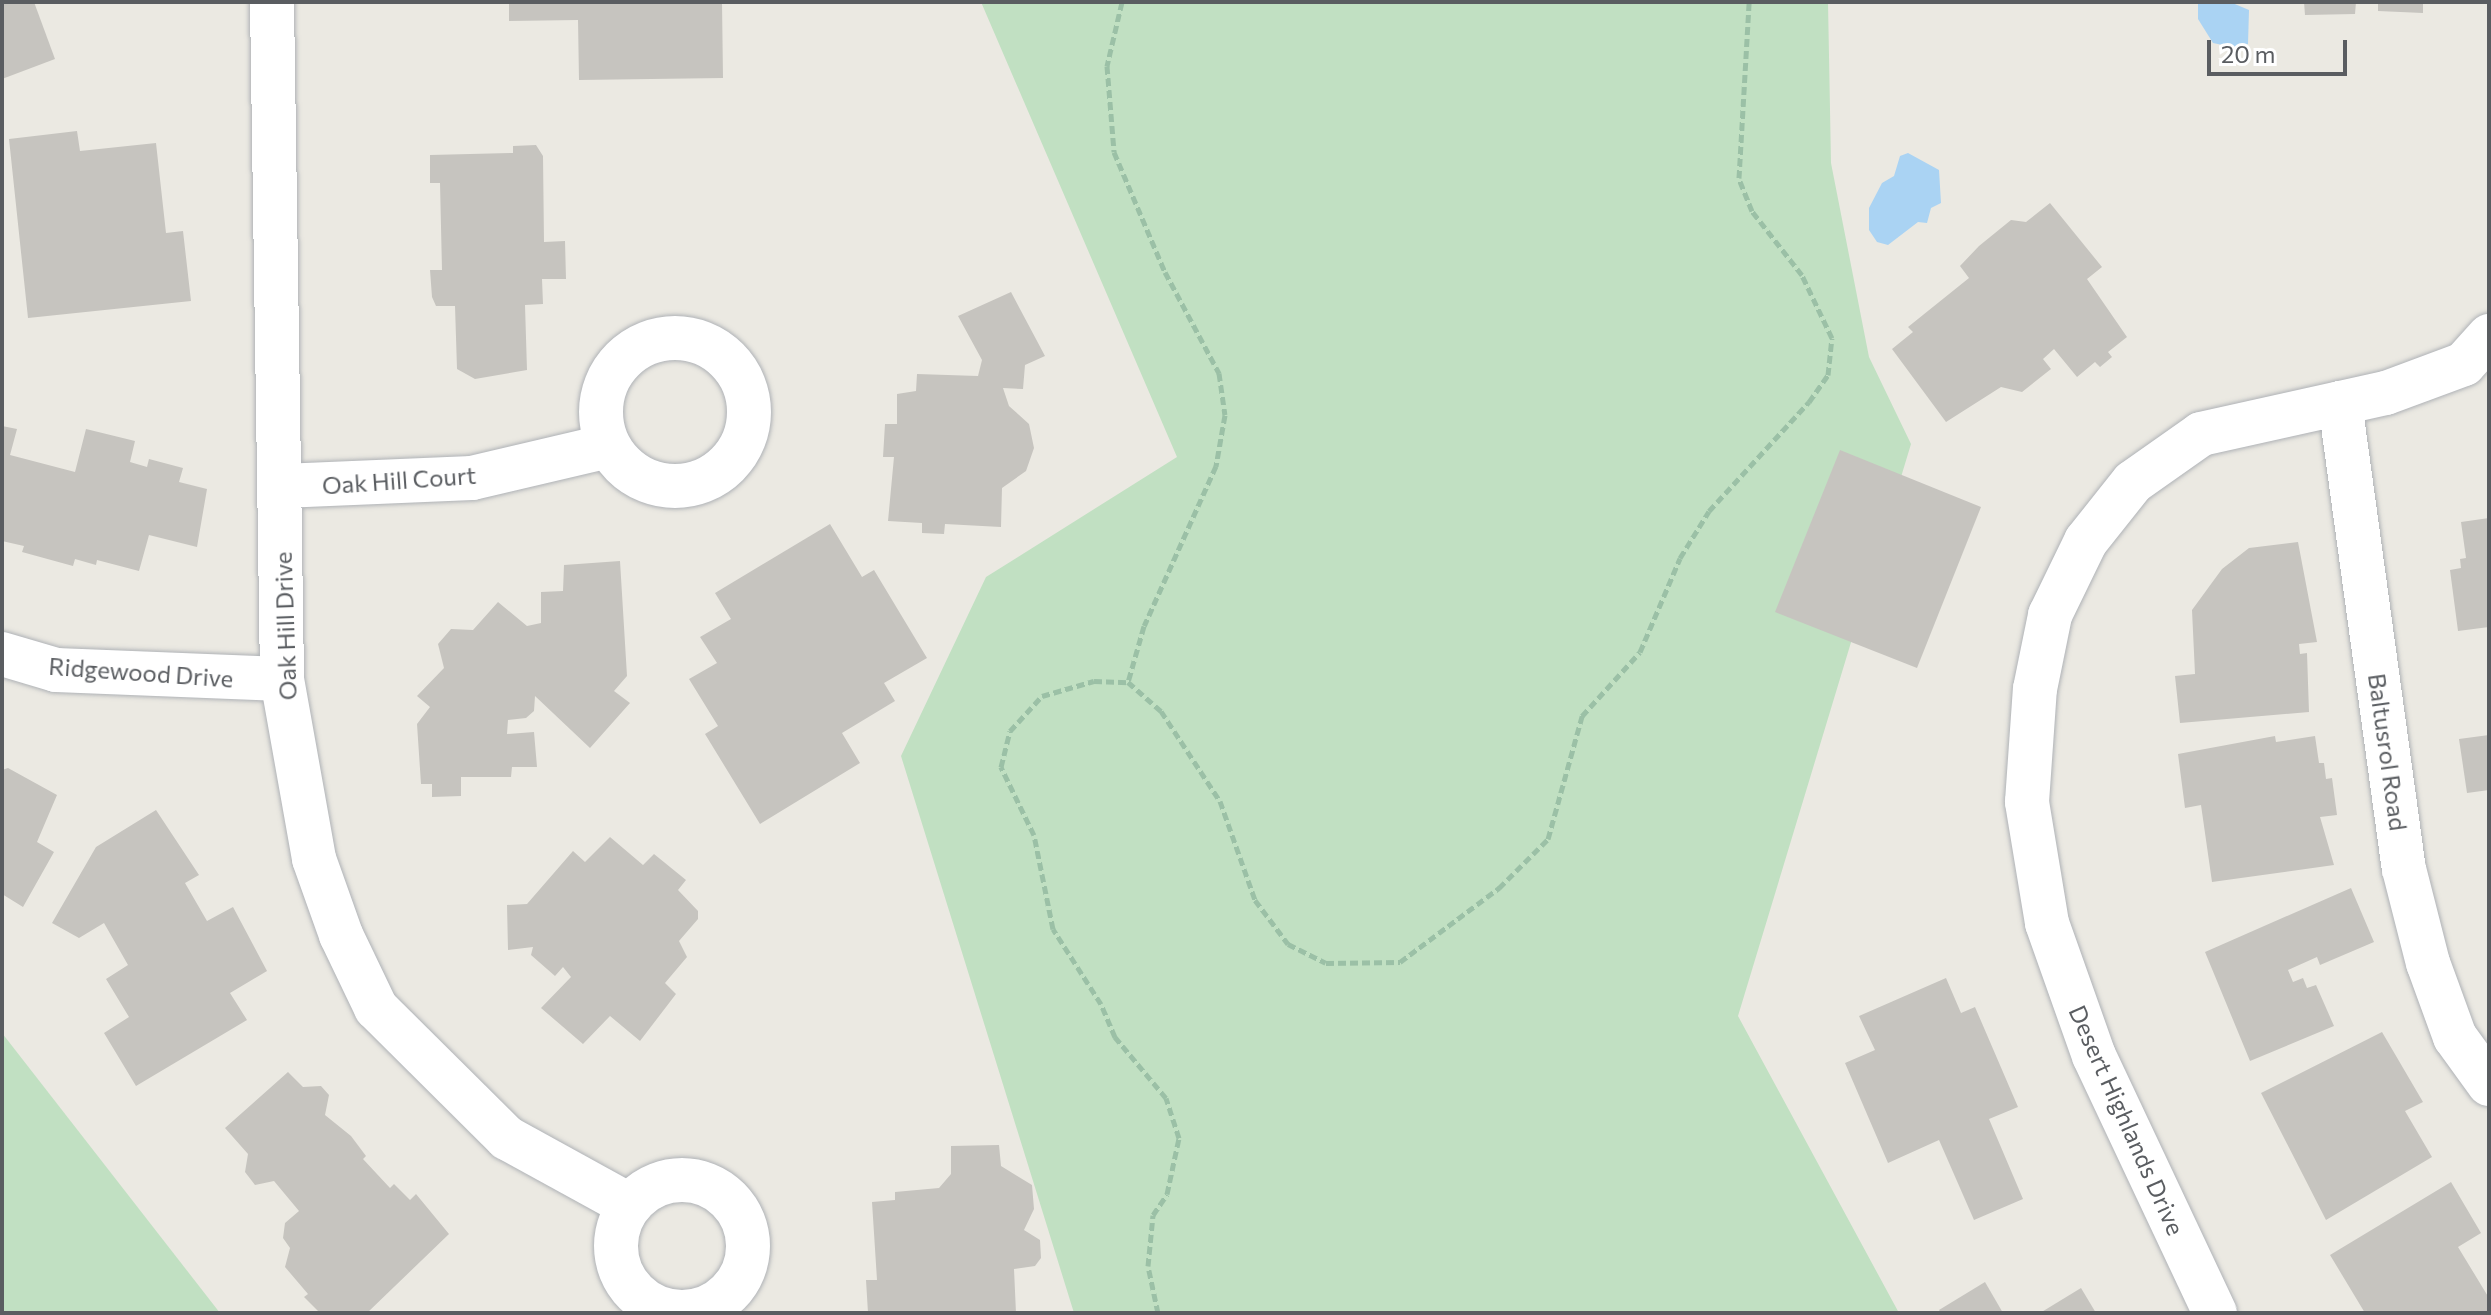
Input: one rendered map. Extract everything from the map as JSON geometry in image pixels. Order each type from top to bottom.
[{"type":"street","name":"Oak Hill Drive","points":[[272,2],[282,486],[282,679],[314,859],[341,935],[376,1008],[507,1138],[629,1205]]},
{"type":"street","name":"Desert Highlands Drive","points":[[2215,1313],[2094,1056],[2047,923],[2027,802],[2035,689],[2050,615],[2086,541],[2133,482],[2201,434],[2340,403],[2464,364],[2489,336]]},
{"type":"street","name":"Baltusrol Road","points":[[2340,403],[2404,869],[2428,963],[2455,1037],[2489,1084]]},
{"type":"street","name":"Oak Hill Court","points":[[282,486],[472,478],[608,446]]},
{"type":"street","name":"Ridgewood Drive","points":[[2,654],[56,670],[282,679]]},
{"type":"path","points":[[1122,2],[1107,66],[1114,152],[1165,272],[1219,373],[1225,415],[1216,466],[1144,626],[1128,682]]},
{"type":"path","points":[[1158,1313],[1148,1266],[1153,1215],[1167,1194],[1179,1138],[1166,1098],[1115,1037],[1101,1004],[1053,929],[1034,835],[1001,767],[1010,731],[1042,696],[1094,681],[1128,682],[1161,711],[1220,801],[1255,900],[1288,944],[1326,963],[1400,962],[1499,888],[1548,839],[1582,716],[1640,652],[1680,558],[1709,511],[1809,402],[1828,375],[1832,338],[1802,275],[1752,211],[1739,178],[1749,2]]},
{"type":"green space","points":[[981,2],[1828,2],[1831,163],[1869,357],[1911,444],[1738,1016],[1899,1313],[1074,1313],[901,756],[986,577],[1177,457]]},
{"type":"green space","points":[[2,1033],[220,1313],[2,1313]]},
{"type":"water","points":[[2198,2],[2230,2],[2249,10],[2248,44],[2237,48],[2213,43],[2198,19]]},
{"type":"water","points":[[1908,153],[1939,170],[1941,203],[1931,208],[1927,223],[1918,222],[1888,245],[1877,242],[1869,230],[1869,208],[1882,183],[1894,176],[1900,156]]},
{"type":"building","points":[[2,2],[34,2],[55,59],[2,79]]},
{"type":"building","points":[[509,2],[722,2],[723,78],[579,80],[578,20],[509,21]]},
{"type":"building","points":[[2304,2],[2356,2],[2355,14],[2305,15]]},
{"type":"building","points":[[2378,2],[2423,2],[2423,13],[2378,11]]},
{"type":"building","points":[[77,131],[80,151],[156,143],[166,233],[183,231],[191,301],[28,318],[9,139]]},
{"type":"building","points":[[536,145],[543,156],[544,242],[565,241],[566,279],[542,279],[543,304],[525,305],[527,370],[475,379],[457,369],[455,306],[436,306],[432,297],[430,270],[442,270],[440,183],[430,183],[430,155],[513,153],[513,146]]},
{"type":"building","points":[[2050,203],[2102,267],[2087,279],[2127,337],[2108,352],[2112,357],[2100,367],[2095,362],[2077,377],[2054,349],[2043,359],[2051,369],[2022,392],[2001,387],[1946,422],[1892,349],[1913,332],[1908,327],[1969,278],[1960,266],[1979,246],[2011,220],[2026,222]]},
{"type":"building","points":[[1011,292],[1045,356],[1025,365],[1023,389],[1003,388],[1009,406],[1029,424],[1034,448],[1026,471],[1002,488],[1001,527],[945,524],[944,534],[922,533],[922,523],[888,521],[894,457],[883,457],[885,424],[897,424],[897,394],[916,391],[917,374],[978,376],[982,360],[958,316]]},
{"type":"building","points":[[2,426],[17,429],[10,455],[75,472],[86,429],[135,441],[130,462],[147,467],[149,459],[183,468],[179,482],[207,489],[197,547],[149,535],[139,571],[97,560],[96,565],[75,559],[73,566],[22,552],[24,546],[2,541]]},
{"type":"building","points":[[1840,450],[1981,507],[1917,668],[1775,612]]},
{"type":"building","points":[[2489,518],[2489,627],[2458,631],[2450,570],[2461,568],[2460,559],[2466,558],[2461,522]]},
{"type":"building","points":[[830,524],[862,577],[874,570],[927,658],[884,683],[895,701],[842,733],[860,763],[760,824],[705,734],[718,726],[689,679],[717,663],[700,637],[731,619],[715,593]]},
{"type":"building","points":[[2298,542],[2317,642],[2299,644],[2300,654],[2307,653],[2309,712],[2180,723],[2175,676],[2195,674],[2192,610],[2222,569],[2249,548]]},
{"type":"building","points":[[620,561],[627,676],[614,691],[630,703],[590,748],[535,696],[534,711],[526,718],[508,720],[507,734],[534,732],[537,767],[512,767],[511,777],[461,777],[461,796],[432,797],[432,784],[421,784],[417,724],[430,707],[417,696],[444,668],[438,644],[451,629],[473,630],[498,602],[527,626],[541,623],[541,592],[563,591],[564,565]]},
{"type":"building","points":[[2489,735],[2489,790],[2467,793],[2459,739]]},
{"type":"building","points":[[2275,736],[2276,742],[2315,736],[2319,763],[2324,763],[2326,779],[2332,778],[2337,815],[2320,817],[2334,865],[2212,882],[2201,805],[2185,808],[2178,754]]},
{"type":"building","points":[[8,768],[57,795],[37,842],[54,852],[23,907],[2,894],[2,770]]},
{"type":"building","points":[[156,810],[199,875],[185,883],[207,921],[233,907],[267,971],[230,993],[247,1020],[136,1086],[104,1033],[129,1017],[106,979],[128,965],[104,923],[79,938],[52,923],[96,847]]},
{"type":"building","points":[[610,837],[643,865],[654,854],[686,880],[678,890],[698,911],[698,919],[679,941],[687,957],[665,983],[676,994],[640,1041],[610,1016],[583,1044],[541,1008],[571,977],[563,967],[555,976],[531,955],[533,947],[508,950],[507,905],[527,904],[573,851],[585,862]]},
{"type":"building","points":[[2351,888],[2374,942],[2320,965],[2317,957],[2288,970],[2293,982],[2303,978],[2307,988],[2316,985],[2334,1026],[2250,1061],[2205,952]]},
{"type":"building","points":[[1946,978],[1961,1013],[1975,1007],[2018,1107],[1989,1119],[2023,1199],[1974,1220],[1939,1140],[1888,1163],[1845,1063],[1875,1050],[1859,1016]]},
{"type":"building","points":[[2382,1032],[2423,1102],[2405,1111],[2432,1157],[2326,1220],[2261,1093]]},
{"type":"building","points":[[288,1072],[303,1087],[321,1086],[329,1095],[325,1115],[351,1136],[366,1156],[363,1159],[390,1188],[394,1184],[410,1200],[416,1194],[449,1234],[367,1313],[320,1313],[304,1297],[308,1294],[285,1267],[290,1248],[283,1238],[285,1223],[299,1211],[274,1181],[255,1185],[245,1172],[248,1154],[225,1128]]},
{"type":"building","points":[[999,1145],[1001,1166],[1032,1185],[1034,1209],[1024,1230],[1040,1240],[1041,1258],[1035,1266],[1014,1269],[1016,1313],[868,1313],[866,1280],[877,1280],[872,1202],[895,1200],[895,1192],[939,1188],[951,1174],[951,1146]]},
{"type":"building","points":[[2451,1182],[2481,1233],[2458,1247],[2489,1298],[2489,1313],[2365,1313],[2330,1255]]},
{"type":"building","points":[[1985,1282],[2003,1313],[1941,1313],[1939,1310]]},
{"type":"building","points":[[2081,1288],[2096,1313],[2040,1313]]}]
